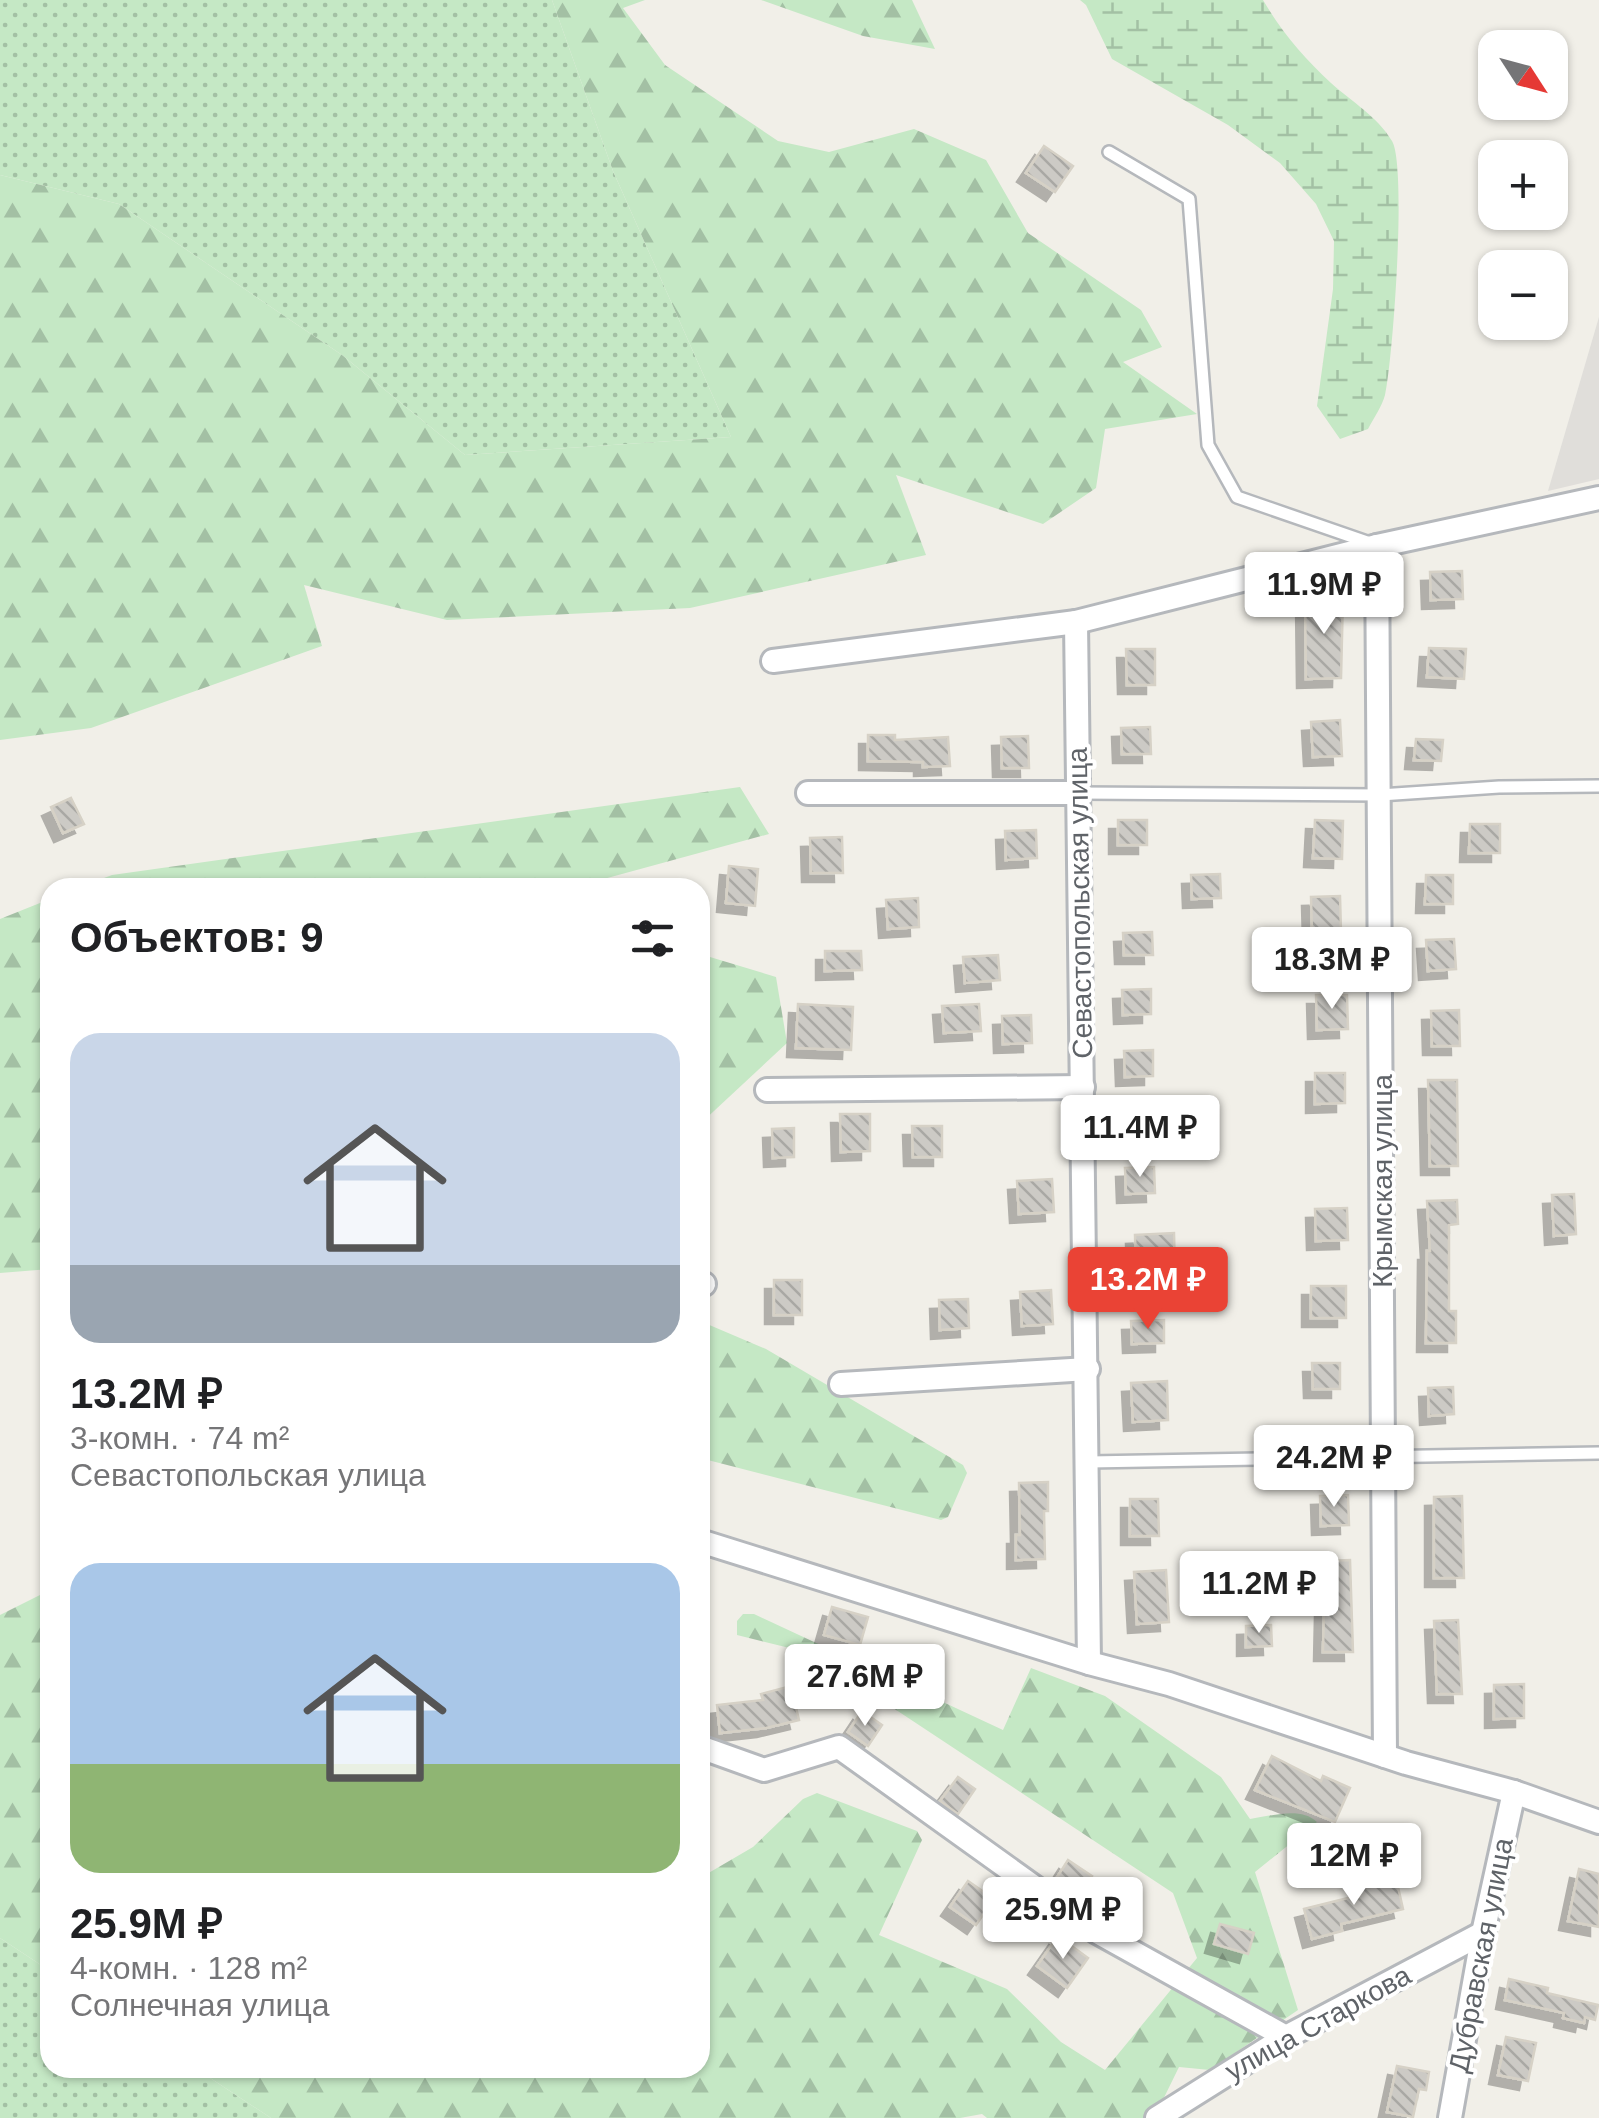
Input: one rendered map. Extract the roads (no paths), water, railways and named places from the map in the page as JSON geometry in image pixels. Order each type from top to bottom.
[{"type":"street","points":[[773,661],[1076,622],[1376,546],[1599,498]]},
{"type":"street","name":"Крымская улица","points":[[1376,546],[1385,1756]]},
{"type":"street","name":"Севастопольская улица","points":[[1076,622],[1090,1663]]},
{"type":"street","points":[[808,793],[1078,793]]},
{"type":"street","points":[[767,1090],[1083,1087]]},
{"type":"street","points":[[841,1384],[1088,1369]]},
{"type":"street","points":[[710,1543],[1090,1663],[1169,1684],[1385,1756],[1514,1792],[1599,1822]]},
{"type":"street","points":[[710,1751],[764,1770],[839,1747],[1096,1932],[1286,2037]]},
{"type":"street","name":"Дубравская улица","points":[[1450,2118],[1483,1933],[1514,1792]]},
{"type":"street","name":"улица Старкова","points":[[1156,2118],[1286,2037],[1483,1933]]},
{"type":"lane","points":[[1109,152],[1189,199],[1208,444],[1237,497],[1376,546]]},
{"type":"lane","points":[[1078,793],[1380,794],[1599,786]]},
{"type":"lane","points":[[1089,1462],[1599,1453]]}]
